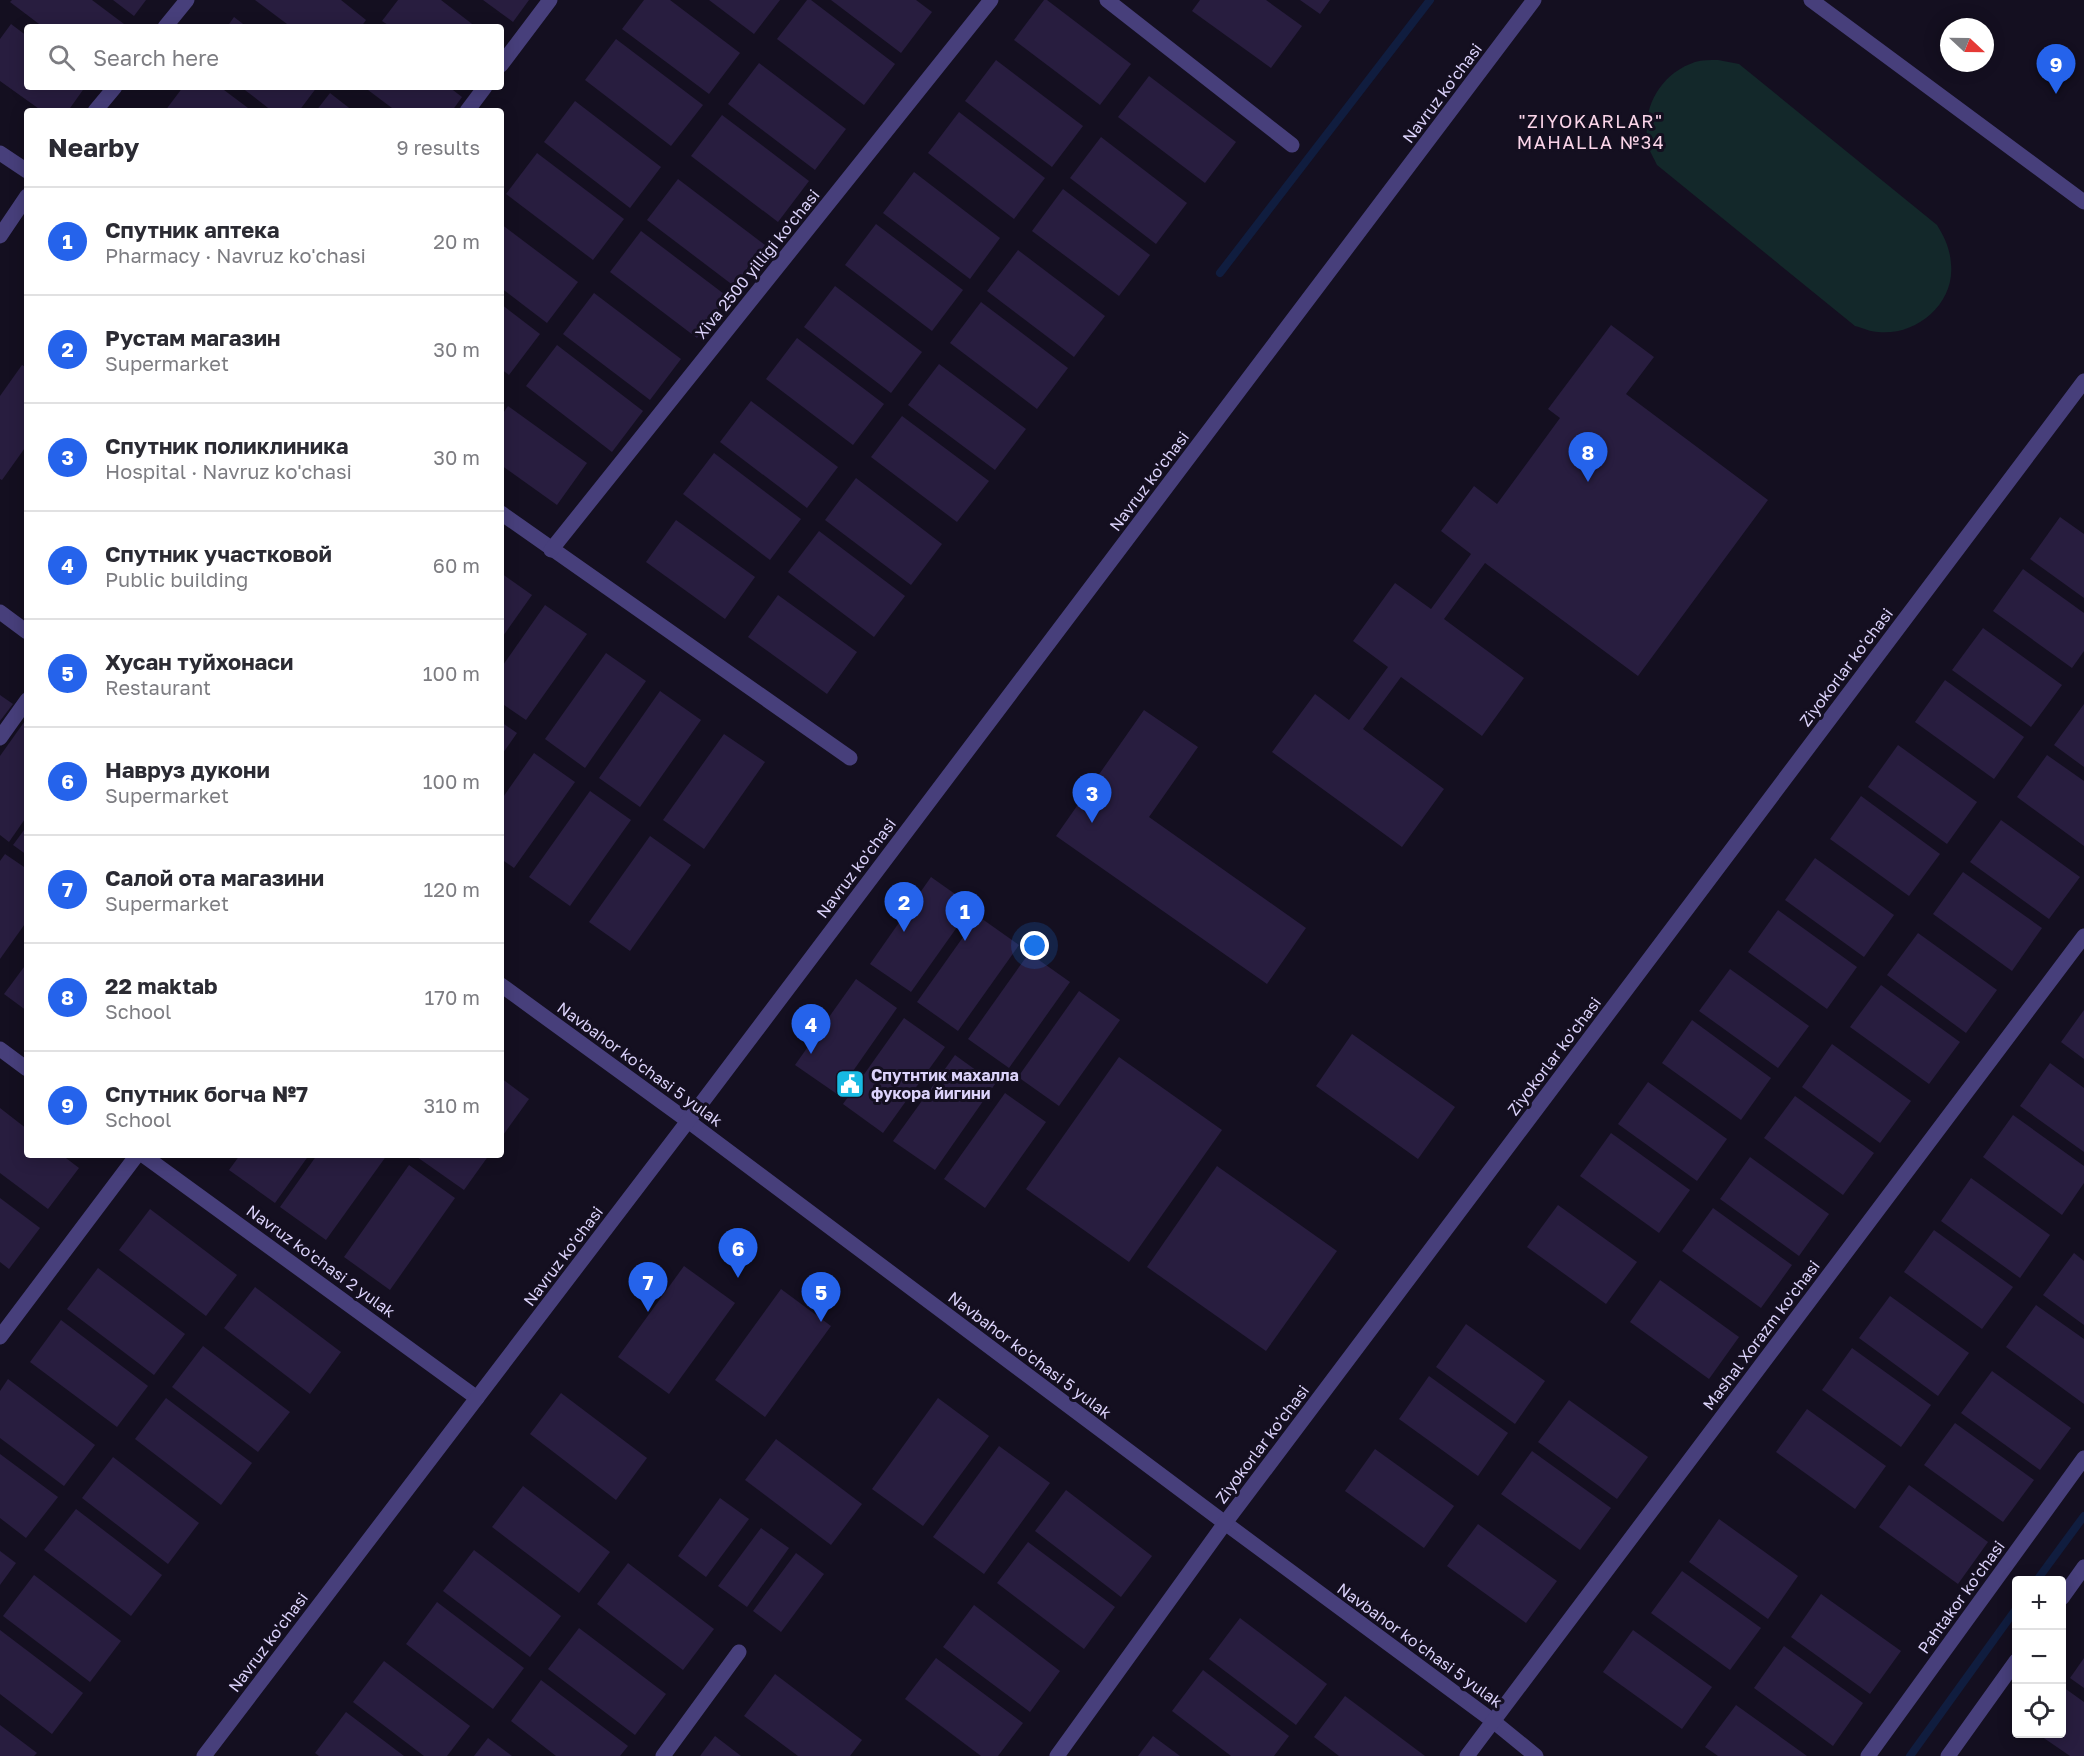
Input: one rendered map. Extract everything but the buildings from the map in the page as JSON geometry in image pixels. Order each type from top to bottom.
[{"type":"street","points":[[167,24],[187,0]]},
{"type":"street","points":[[504,62],[550,0]]},
{"type":"street","name":"Xiva 2500 yilligi ko'chasi","points":[[551,550],[992,0]]},
{"type":"street","points":[[1107,0],[1292,145]]},
{"type":"street","name":"Navruz ko'chasi","points":[[204,1756],[688,1121],[1534,0]]},
{"type":"street","points":[[1811,0],[2084,202]]},
{"type":"street","points":[[98,108],[112,90]]},
{"type":"street","points":[[469,108],[483,90]]},
{"type":"street","points":[[0,153],[24,169]]},
{"type":"street","points":[[0,236],[24,200]]},
{"type":"street","name":"Ziyokorlar ko'chasi","points":[[1058,1756],[1225,1523],[2084,381]]},
{"type":"street","points":[[504,515],[850,758]]},
{"type":"street","points":[[0,612],[24,630]]},
{"type":"street","points":[[0,738],[24,704]]},
{"type":"street","name":"Mashal Xorazm ko'chasi","points":[[1467,1756],[2084,936]]},
{"type":"street","name":"Navbahor ko'chasi 5 yulak","points":[[504,987],[688,1121],[1225,1523],[1493,1720],[1536,1756]]},
{"type":"street","points":[[0,1049],[24,1067]]},
{"type":"street","points":[[0,1337],[135,1158]]},
{"type":"street","name":"Navruz ko'chasi 2 yulak","points":[[147,1158],[477,1398]]},
{"type":"street","name":"Pahtakor ko'chasi","points":[[1868,1756],[2084,1458]]},
{"type":"street","points":[[2066,1591],[2084,1567]]},
{"type":"street","points":[[663,1756],[739,1652]]},
{"type":"street","points":[[1948,1756],[2012,1667]]},
{"type":"green space","points":[[1718,60],[1739,64],[1937,225],[1950,253],[1951,279],[1940,304],[1919,323],[1892,332],[1875,332],[1855,326],[1657,165],[1649,147],[1647,131],[1647,118],[1656,94],[1672,75],[1683,67],[1698,61]]},
{"type":"waterway","points":[[1220,273],[1430,0]]},
{"type":"waterway","points":[[2040,1576],[2084,1516]]},
{"type":"waterway","points":[[1910,1756],[2012,1615]]},
{"type":"place","name":"Спутник богча №7","points":[[2056,94]]},
{"type":"place","name":"22 maktab","points":[[1588,482]]},
{"type":"place","name":"Спутник поликлиника","points":[[1092,823]]},
{"type":"place","name":"Рустам магазин","points":[[904,932]]},
{"type":"place","name":"Спутник аптека","points":[[965,941]]},
{"type":"place","name":"Спутник участковой","points":[[811,1054]]},
{"type":"place","name":"Спутнтик махалла фукора йигини","points":[[850,1084]]},
{"type":"place","name":"Навруз дукони","points":[[738,1278]]},
{"type":"place","name":"Салой ота магазини","points":[[648,1312]]},
{"type":"place","name":"Хусан туйхонаси","points":[[821,1322]]},
{"type":"district","name":"\"ZIYOKARLAR\" MAHALLA №34","points":[[1591,132]]}]
